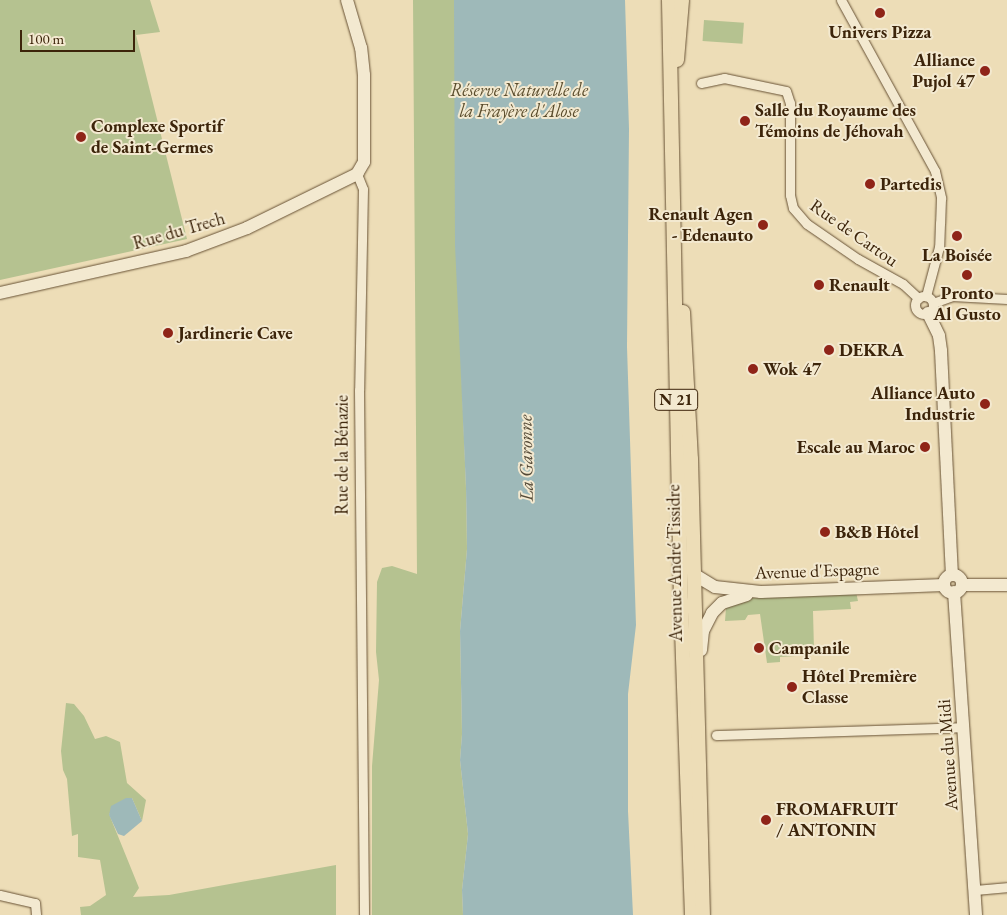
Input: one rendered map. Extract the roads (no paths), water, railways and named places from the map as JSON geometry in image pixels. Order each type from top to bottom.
[{"type":"main road","name":"Avenue André Tissidre","points":[[669,0],[673,118],[681,601],[692,915]]},
{"type":"main road","name":"Avenue André Tissidre","points":[[673,118],[682,0]]},
{"type":"main road","name":"Avenue André Tissidre","points":[[674,212],[685,333],[695,575],[697,734],[703,915]]},
{"type":"street","name":"Rue de la Bénazie","points":[[348,0],[361,48],[364,75],[364,162],[358,174],[363,189],[359,390],[364,915]]},
{"type":"street","points":[[841,0],[935,170],[941,198],[939,247],[926,303],[952,296],[1007,298]]},
{"type":"street","name":"Rue de Cartou","points":[[701,83],[724,78],[786,91],[790,103],[790,195],[793,208],[807,224],[858,259],[903,284],[926,303]]},
{"type":"street","name":"Rue du Trech","points":[[0,293],[186,252],[247,228],[358,174]]},
{"type":"street","name":"Avenue du Midi","points":[[926,303],[939,336],[941,351],[953,584],[976,915]]},
{"type":"street","name":"Avenue d'Espagne","points":[[695,575],[715,587],[762,592],[953,584],[1007,585]]},
{"type":"street","points":[[697,734],[703,631],[712,613],[722,603],[762,592]]},
{"type":"street","points":[[716,735],[964,727]]},
{"type":"street","points":[[974,890],[1007,887]]},
{"type":"street","points":[[0,896],[35,902],[36,915]]},
{"type":"water","name":"La Garonne","points":[[454,0],[625,0],[629,129],[627,347],[636,625],[628,694],[628,811],[633,915],[463,915],[462,890],[468,834],[460,760],[462,734],[460,631],[467,549],[455,245]]},
{"type":"water","points":[[126,798],[132,798],[142,821],[124,836],[118,834],[109,815],[111,806]]},
{"type":"place","name":"Univers Pizza","points":[[880,13]]},
{"type":"place","name":"Alliance Pujol 47","points":[[985,71]]},
{"type":"place","name":"Salle du Royaume des Témoins de Jéhovah","points":[[745,121]]},
{"type":"place","name":"Complexe Sportif de Saint-Germes","points":[[81,137]]},
{"type":"place","name":"Partedis","points":[[870,184]]},
{"type":"place","name":"Renault Agen - Edenauto","points":[[763,225]]},
{"type":"place","name":"La Boisée","points":[[957,236]]},
{"type":"place","name":"Pronto Al Gusto","points":[[967,275]]},
{"type":"place","name":"Renault","points":[[819,285]]},
{"type":"place","name":"Jardinerie Cave","points":[[168,333]]},
{"type":"place","name":"DEKRA","points":[[829,350]]},
{"type":"place","name":"Wok 47","points":[[753,369]]},
{"type":"place","name":"Alliance Auto Industrie","points":[[985,404]]},
{"type":"place","name":"Escale au Maroc","points":[[925,447]]},
{"type":"place","name":"B&B Hôtel","points":[[825,532]]},
{"type":"place","name":"Campanile","points":[[759,648]]},
{"type":"place","name":"Hôtel Première Classe","points":[[792,687]]},
{"type":"place","name":"FROMAFRUIT / ANTONIN","points":[[766,820]]},
{"type":"park label","name":"Réserve Naturelle de la Frayère d'Alose","points":[[519,101]]}]
